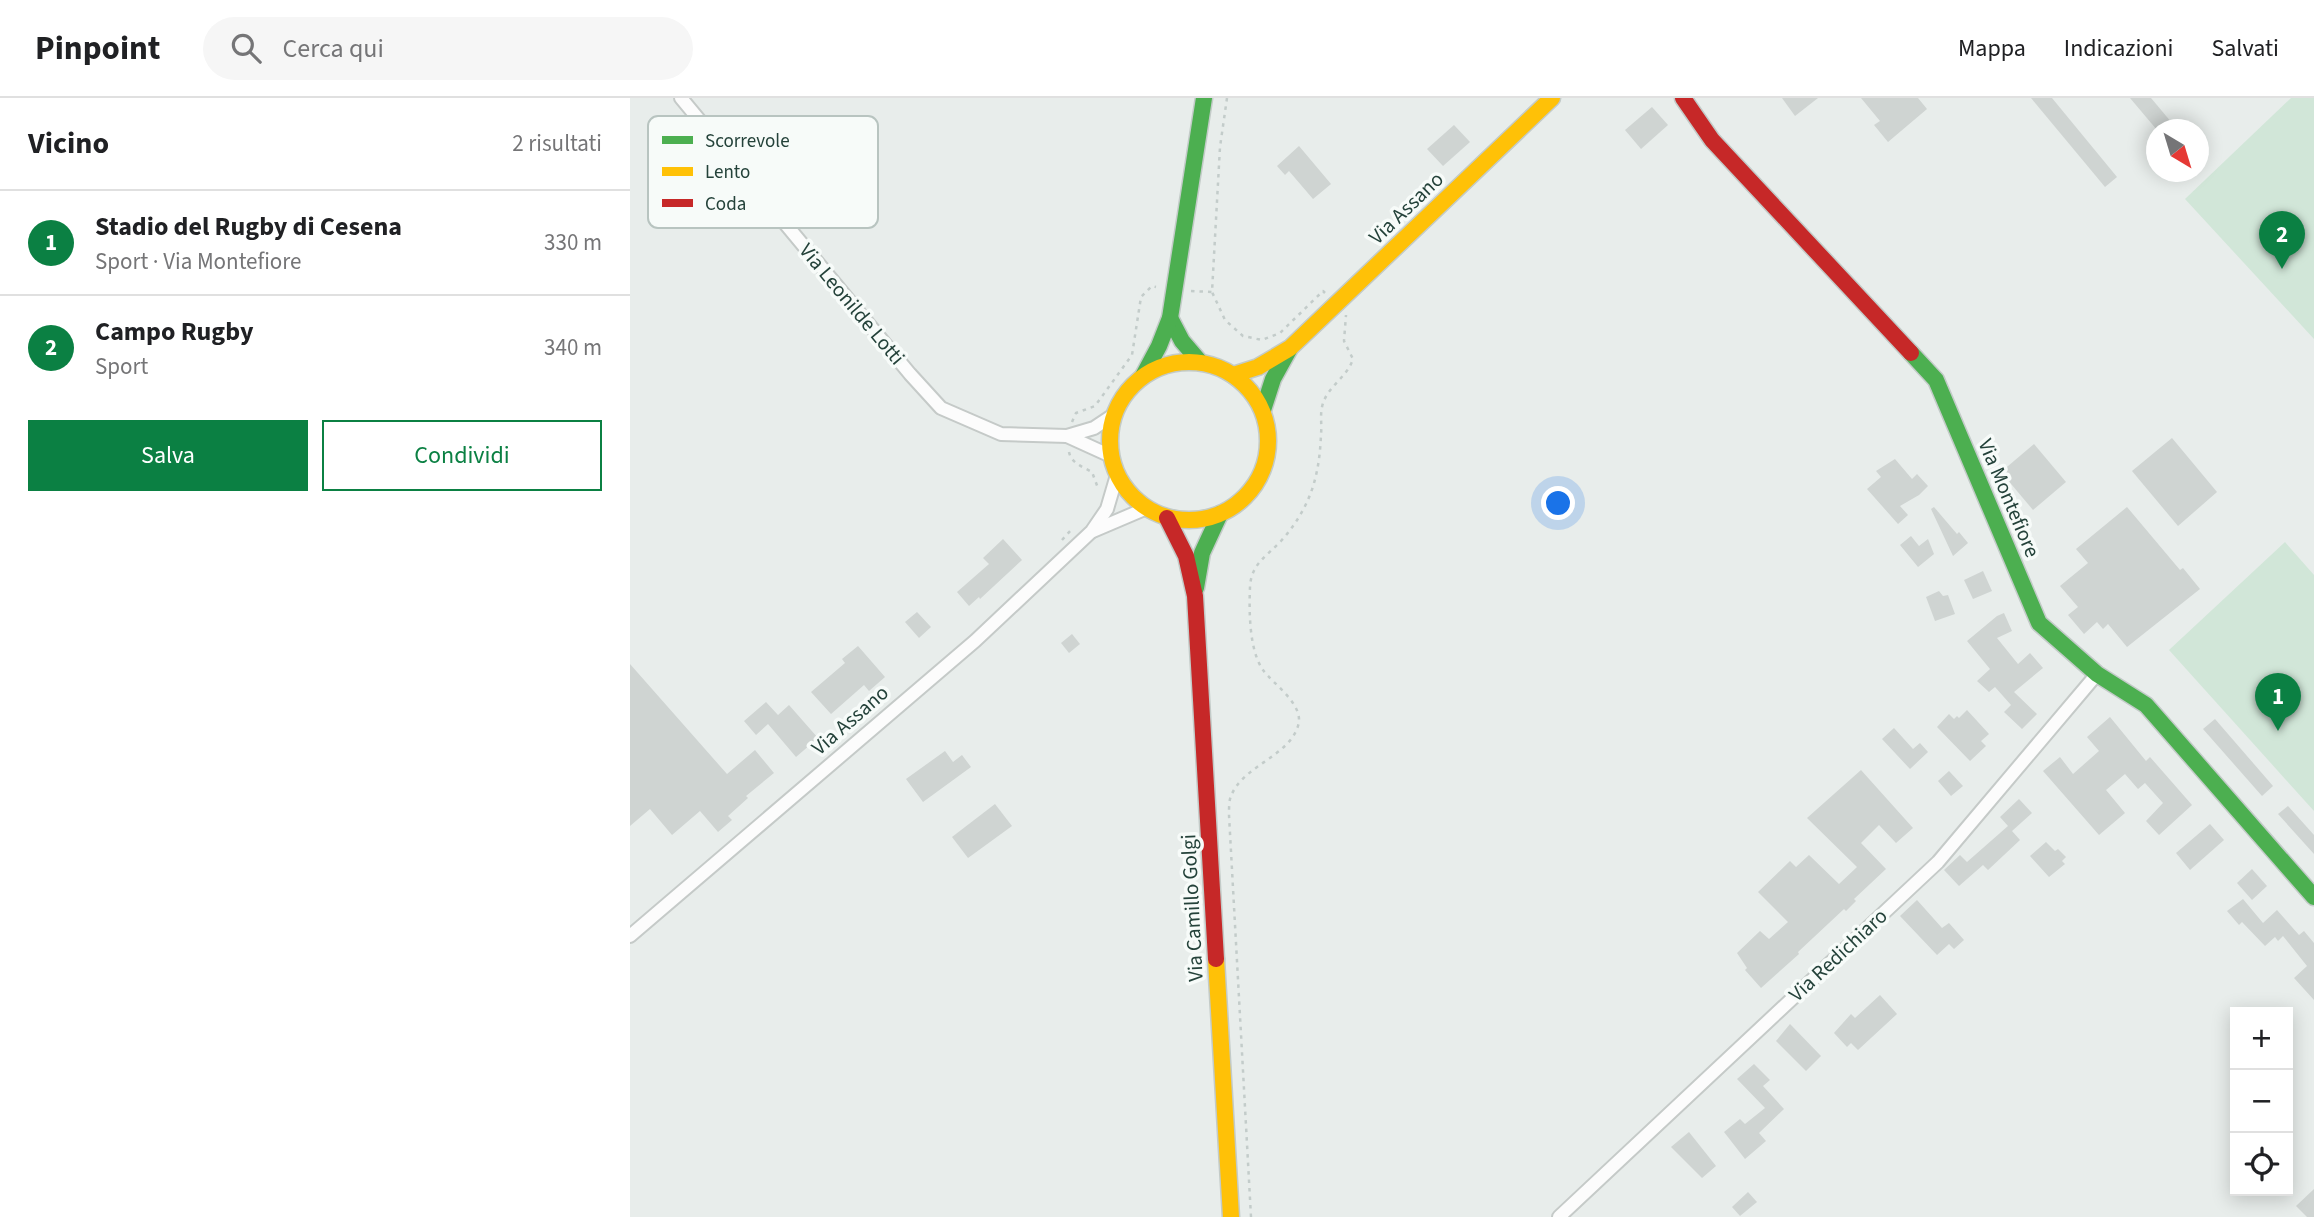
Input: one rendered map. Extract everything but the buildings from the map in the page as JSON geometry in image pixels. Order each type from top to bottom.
[{"type":"main road","points":[[1143,376],[1171,364],[1200,362],[1233,375],[1251,390],[1263,410],[1269,445],[1266,463],[1259,479],[1236,505],[1220,514],[1194,520],[1167,517],[1147,508],[1130,494],[1117,475],[1111,456],[1110,435],[1115,414],[1126,393],[1143,376],[1170,318],[1204,98]]},
{"type":"main road","name":"Via Assano","points":[[1233,375],[1258,367],[1290,348],[1552,98]]},
{"type":"main road","name":"Via Montefiore","points":[[1683,98],[1712,140],[1936,380],[2039,624],[2097,674],[2146,705],[2314,897]]},
{"type":"main road","points":[[1170,318],[1182,341],[1200,362]]},
{"type":"main road","name":"Via Assano","points":[[1263,410],[1273,379],[1290,348]]},
{"type":"main road","name":"Via Camillo Golgi","points":[[1195,596],[1202,553],[1220,514]]},
{"type":"main road","name":"Via Camillo Golgi","points":[[1167,517],[1186,556],[1195,596],[1231,1217]]},
{"type":"street","name":"Via Leonilde Lotti","points":[[681,98],[696,116]]},
{"type":"street","name":"Via Leonilde Lotti","points":[[789,228],[941,408],[1001,434],[1067,436],[1094,428],[1115,414]]},
{"type":"street","name":"Via Leonilde Lotti","points":[[1067,436],[1111,456]]},
{"type":"street","name":"Via Assano","points":[[630,936],[975,641],[1054,567],[1092,531],[1107,509],[1117,475]]},
{"type":"street","name":"Via Assano","points":[[1092,531],[1147,508]]},
{"type":"street","name":"Via Redichiaro","points":[[1559,1217],[1938,862],[2097,674]]},
{"type":"path","points":[[1227,98],[1220,147],[1212,292],[1225,320],[1242,336],[1262,340],[1280,333],[1323,292],[1346,318],[1344,341],[1353,359],[1325,398],[1321,410],[1320,455],[1312,492],[1291,530],[1255,566],[1250,587],[1255,657],[1268,678],[1296,707],[1299,714],[1299,724],[1294,735],[1235,789],[1230,799],[1251,1217]]},
{"type":"path","points":[[1098,493],[1098,484],[1092,472],[1070,457],[1067,436],[1073,417],[1076,413],[1095,406],[1132,355],[1144,292],[1152,286],[1212,292]]},
{"type":"path","points":[[1054,567],[1051,555],[1064,536],[1078,524]]},
{"type":"green space","points":[[2291,98],[2314,98],[2314,339],[2185,199],[2203,182],[2209,182],[2209,176]]},
{"type":"green space","points":[[2285,542],[2314,575],[2314,811],[2169,650]]},
{"type":"traffic: fast","points":[[1143,376],[1170,318],[1204,98]]},
{"type":"traffic: fast","points":[[1170,318],[1182,341],[1200,362]]},
{"type":"traffic: fast","points":[[1263,410],[1273,379],[1289,350]]},
{"type":"traffic: fast","points":[[1911,353],[1936,380],[2039,623],[2097,674],[2146,705],[2314,897]]},
{"type":"traffic: fast","points":[[1196,588],[1202,553],[1220,514]]},
{"type":"traffic: slow","points":[[1233,375],[1258,367],[1290,348],[1552,98]]},
{"type":"traffic: slow","points":[[1189,362],[1219,368],[1245,385],[1262,411],[1268,441],[1262,471],[1245,497],[1219,514],[1189,520],[1159,514],[1133,497],[1116,471],[1110,441],[1116,411],[1133,385],[1159,368],[1189,362]]},
{"type":"traffic: slow","points":[[1216,959],[1231,1217]]},
{"type":"traffic: jam","points":[[1683,98],[1712,140],[1911,353]]},
{"type":"traffic: jam","points":[[1167,518],[1186,556],[1195,596],[1216,959]]},
{"type":"place","name":"Campo Rugby","points":[[2282,269]]},
{"type":"place","name":"Stadio del Rugby di Cesena","points":[[2278,731]]}]
